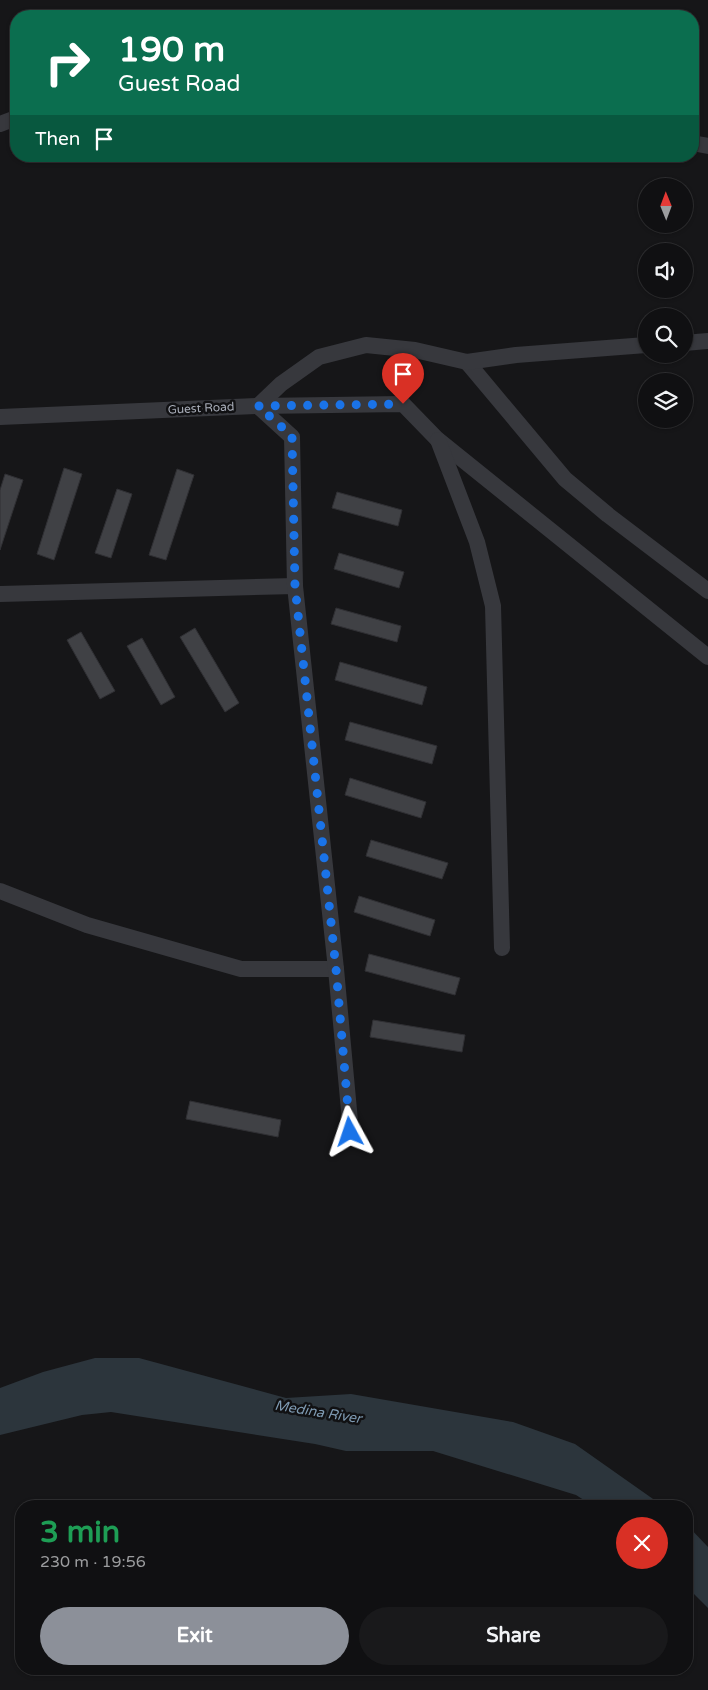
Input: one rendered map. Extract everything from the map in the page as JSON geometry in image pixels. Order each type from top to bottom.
[{"type":"lane","points":[[693,342],[708,341]]},
{"type":"lane","points":[[350,1132],[336,969],[295,586],[292,436],[258,406],[281,384],[319,357],[366,345],[415,350],[468,362],[516,355],[638,346]]},
{"type":"lane","points":[[468,362],[565,478],[608,515],[708,591]]},
{"type":"lane","name":"Guest Road","points":[[0,417],[258,406],[403,404],[437,439]]},
{"type":"lane","points":[[437,439],[708,657]]},
{"type":"lane","points":[[437,439],[477,542],[493,606],[502,948]]},
{"type":"lane","points":[[0,594],[295,586]]},
{"type":"lane","points":[[0,891],[87,925],[241,969],[336,969]]},
{"type":"water","name":"Medina River","points":[[95,1358],[139,1358],[286,1398],[351,1394],[513,1422],[575,1444],[654,1500],[584,1500],[576,1495],[433,1451],[346,1451],[315,1444],[111,1412],[82,1415],[0,1435],[0,1388],[43,1372]]},
{"type":"water","points":[[693,1531],[708,1547],[708,1608],[693,1593]]},
{"type":"building","points":[[64,468],[82,474],[54,560],[37,554]]},
{"type":"building","points":[[177,469],[194,475],[166,560],[149,555]]},
{"type":"building","points":[[5,474],[23,480],[0,550],[0,490]]},
{"type":"building","points":[[117,489],[132,494],[111,558],[95,553]]},
{"type":"building","points":[[337,492],[402,510],[398,526],[332,508]]},
{"type":"building","points":[[339,553],[404,572],[399,588],[334,569]]},
{"type":"building","points":[[336,608],[401,626],[397,642],[331,624]]},
{"type":"building","points":[[195,628],[239,703],[225,712],[180,637]]},
{"type":"building","points":[[81,632],[115,691],[100,699],[67,640]]},
{"type":"building","points":[[142,638],[175,697],[161,705],[127,646]]},
{"type":"building","points":[[340,662],[427,687],[422,705],[335,680]]},
{"type":"building","points":[[350,722],[437,746],[432,764],[345,740]]},
{"type":"building","points":[[350,778],[426,802],[421,818],[345,795]]},
{"type":"building","points":[[371,840],[448,863],[442,879],[366,856]]},
{"type":"building","points":[[359,896],[435,920],[430,936],[354,912]]},
{"type":"building","points":[[369,954],[460,978],[455,995],[365,971]]},
{"type":"building","points":[[373,1020],[465,1035],[462,1052],[370,1037]]},
{"type":"building","points":[[190,1101],[281,1120],[278,1137],[186,1119]]},
{"type":"route","points":[[350,1132],[336,969],[295,586],[292,436],[258,406],[403,404]]}]
